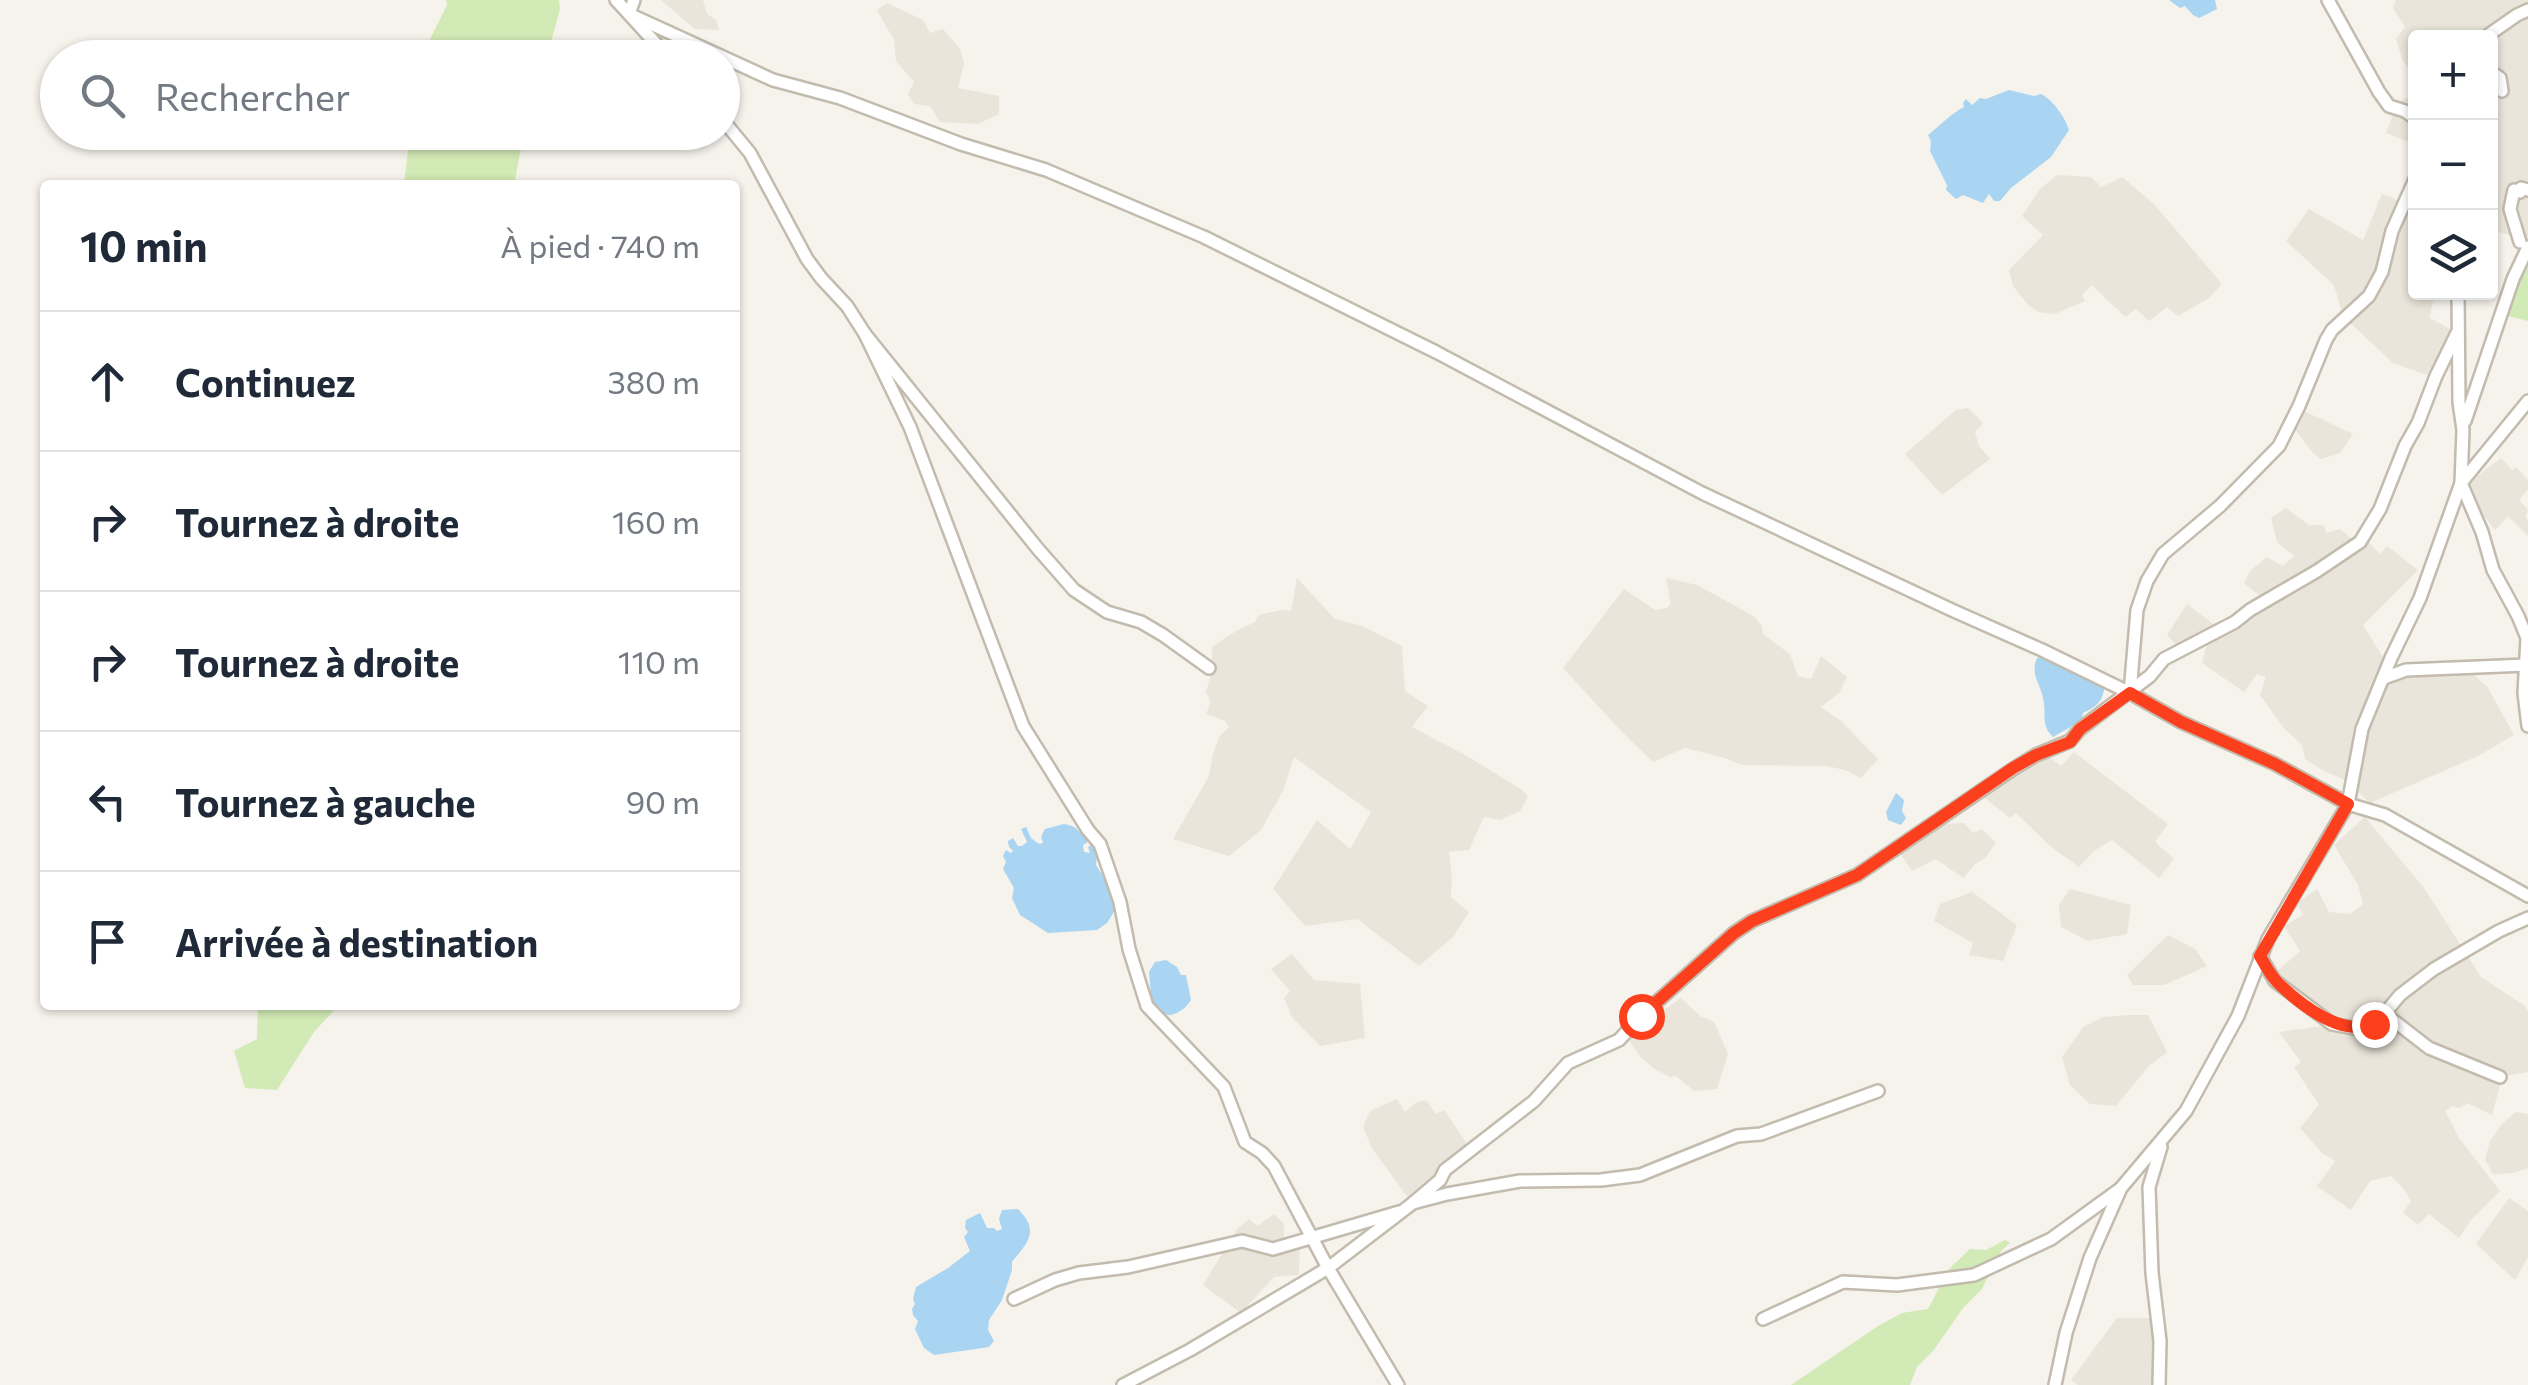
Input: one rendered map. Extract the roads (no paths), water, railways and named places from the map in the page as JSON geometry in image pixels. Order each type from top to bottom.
[{"type":"street","points":[[616,0],[652,40]]},
{"type":"street","points":[[630,14],[634,0]]},
{"type":"street","points":[[2328,0],[2389,106],[2408,109]]},
{"type":"street","points":[[2495,30],[2528,10]]},
{"type":"street","points":[[630,14],[686,40]]},
{"type":"street","points":[[740,65],[773,80],[840,98],[961,144],[1046,170],[1204,237],[1436,352],[1702,492],[2042,650],[2348,804],[2385,815],[2528,896]]},
{"type":"street","points":[[2498,76],[2502,90]]},
{"type":"street","points":[[740,141],[821,278],[1074,590],[1107,612],[1141,622],[1209,668]]},
{"type":"street","points":[[1762,1318],[1843,1282],[1898,1284],[1974,1275],[2051,1240],[2121,1188],[2186,1110],[2238,1016],[2260,956],[2348,804],[2362,730],[2420,598],[2461,483],[2467,411],[2524,244],[2510,209],[2514,190],[2528,190]]},
{"type":"street","points":[[2130,693],[2138,610],[2163,554],[2220,506],[2279,446],[2326,340],[2369,296],[2382,272],[2392,231],[2408,195]]},
{"type":"street","points":[[2458,300],[2459,402],[2464,430]]},
{"type":"street","points":[[1122,1385],[1190,1350],[1328,1268],[1393,1220],[1440,1180],[1445,1170],[1534,1101],[1568,1063],[1618,1040],[1734,933],[1752,921],[1857,875],[2013,768],[2070,742],[2080,729],[2130,693],[2164,660],[2235,622],[2360,542],[2380,509],[2457,333]]},
{"type":"street","points":[[866,334],[910,427],[1023,726],[1100,844],[1120,902],[1147,1006],[1224,1087],[1245,1142],[1274,1166],[1328,1268],[1398,1385]]},
{"type":"street","points":[[2461,483],[2528,401]]},
{"type":"street","points":[[2461,483],[2493,570],[2527,638],[2524,693],[2528,726]]},
{"type":"street","points":[[2384,678],[2406,670],[2526,665]]},
{"type":"street","points":[[2260,956],[2275,980],[2332,1024],[2369,1027],[2386,1014],[2400,995],[2434,969],[2528,918]]},
{"type":"street","points":[[2386,1014],[2429,1048],[2500,1077]]},
{"type":"street","points":[[1412,1203],[1520,1181],[1601,1180],[1640,1175],[1736,1136],[1761,1134],[1878,1092]]},
{"type":"street","points":[[2159,1385],[2160,1341],[2152,1272],[2149,1186],[2165,1138]]},
{"type":"street","points":[[1432,1165],[1440,1180]]},
{"type":"street","points":[[2055,1385],[2066,1333],[2090,1258],[2121,1188]]},
{"type":"street","points":[[1014,1300],[1079,1273],[1128,1267],[1242,1241],[1273,1249],[1399,1212]]},
{"type":"water","points":[[2169,0],[2215,0],[2217,9],[2199,18],[2185,6],[2180,8]]},
{"type":"water","points":[[2009,90],[2041,94],[2058,109],[2069,130],[2051,157],[2000,201],[1994,201],[1989,194],[1983,203],[1963,195],[1956,199],[1946,190],[1930,151],[1928,135],[1964,107],[1966,99],[1972,105],[1980,98]]},
{"type":"water","points":[[2040,657],[2105,686],[2101,700],[2083,713],[2081,721],[2053,737],[2045,723],[2043,698],[2035,674]]},
{"type":"water","points":[[1896,793],[1904,800],[1902,811],[1906,818],[1901,825],[1888,820],[1886,812]]},
{"type":"water","points":[[1064,824],[1075,828],[1088,842],[1083,845],[1084,852],[1090,853],[1088,847],[1094,843],[1098,849],[1096,865],[1112,890],[1117,907],[1097,930],[1048,933],[1020,915],[1012,898],[1014,888],[1003,869],[1006,850],[1013,851],[1008,841],[1013,838],[1022,846],[1027,842],[1021,829],[1026,827],[1031,838],[1043,843],[1045,829]]},
{"type":"water","points":[[1166,960],[1186,975],[1191,1000],[1170,1015],[1155,1007],[1149,972],[1155,962]]},
{"type":"water","points":[[1018,1209],[1029,1224],[1029,1236],[1012,1262],[1002,1300],[989,1320],[988,1330],[994,1341],[989,1347],[934,1355],[924,1348],[915,1329],[918,1321],[912,1309],[916,1287],[970,1251],[964,1237],[968,1232],[966,1220],[980,1213],[987,1228],[997,1231],[1002,1229],[1002,1210]]}]
